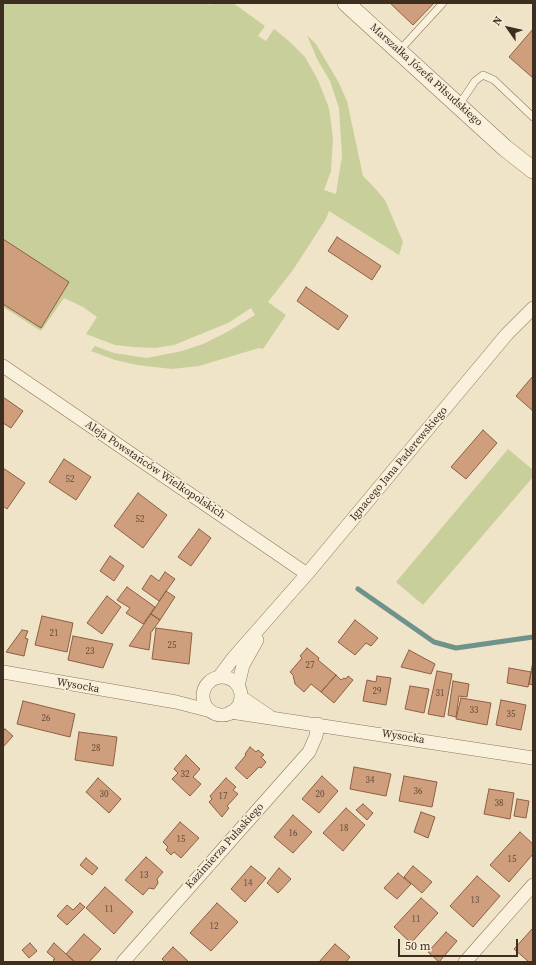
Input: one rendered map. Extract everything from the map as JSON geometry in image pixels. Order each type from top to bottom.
[{"type":"street","name":"Marszałka Józefa Piłsudskiego","points":[[346,3],[505,148],[533,170]]},
{"type":"street","name":"Marszałka Józefa Piłsudskiego","points":[[505,148],[533,184]]},
{"type":"street","points":[[520,320],[533,302]]},
{"type":"street","points":[[520,320],[533,308]]},
{"type":"street","name":"Ignacego Jana Paderewskiego","points":[[219,677],[234,657],[307,574],[520,320]]},
{"type":"street","name":"Aleja Powstańców Wielkopolskich","points":[[3,366],[307,574]]},
{"type":"street","name":"Ignacego Jana Paderewskiego","points":[[239,692],[247,656],[278,608]]},
{"type":"street","name":"Wysocka","points":[[3,672],[176,702],[211,711]]},
{"type":"street","points":[[219,677],[230,679],[239,692],[237,707],[231,712],[221,714],[211,711],[204,702],[204,691],[210,682],[219,677]]},
{"type":"street","points":[[176,702],[204,691]]},
{"type":"street","name":"Wysocka","points":[[239,692],[272,718]]},
{"type":"street","name":"Wysocka","points":[[231,712],[318,724],[533,758]]},
{"type":"street","name":"Kazimierza Pułaskiego","points":[[123,962],[309,752],[316,736],[318,724]]},
{"type":"street","points":[[465,962],[533,885]]},
{"type":"lane","points":[[399,51],[443,3]]},
{"type":"lane","points":[[459,105],[475,81],[483,76],[494,80],[533,117]]},
{"type":"green space","points":[[3,3],[207,3],[210,5],[212,3],[233,3],[265,26],[258,36],[266,41],[274,29],[289,41],[305,57],[318,80],[329,108],[333,138],[331,171],[324,190],[336,194],[342,156],[339,108],[330,81],[317,59],[307,35],[316,44],[339,83],[347,101],[363,176],[385,200],[403,242],[399,255],[329,211],[326,219],[293,270],[268,302],[286,315],[263,349],[259,348],[199,366],[172,369],[137,365],[115,360],[91,351],[95,346],[114,353],[147,358],[182,351],[203,344],[227,332],[255,315],[251,308],[228,323],[174,345],[155,348],[115,345],[86,334],[97,317],[83,307],[64,298],[41,331],[3,307]]},
{"type":"green space","points":[[508,449],[533,470],[533,477],[423,605],[396,582]]},
{"type":"building","points":[[390,3],[434,3],[413,25]]},
{"type":"building","points":[[533,29],[533,78],[509,57]]},
{"type":"building","points":[[337,237],[381,266],[372,280],[328,251]]},
{"type":"building","points":[[3,239],[69,282],[41,328],[3,304]]},
{"type":"building","points":[[306,287],[348,316],[338,330],[297,301]]},
{"type":"building","points":[[533,376],[533,411],[516,396]]},
{"type":"building","points":[[3,397],[23,411],[11,428],[3,423]]},
{"type":"building","points":[[483,430],[497,443],[466,479],[451,467]]},
{"type":"building","points":[[64,459],[91,477],[76,500],[49,482]]},
{"type":"building","points":[[3,468],[25,483],[7,509],[3,506]]},
{"type":"building","points":[[138,493],[167,515],[143,548],[114,526]]},
{"type":"building","points":[[199,529],[211,538],[191,566],[178,557]]},
{"type":"building","points":[[110,556],[124,566],[114,581],[100,571]]},
{"type":"building","points":[[165,572],[175,579],[159,601],[142,589],[151,575],[159,581]]},
{"type":"building","points":[[127,587],[155,607],[143,624],[126,613],[130,608],[117,600]]},
{"type":"building","points":[[166,591],[175,597],[160,620],[151,614]]},
{"type":"building","points":[[107,596],[121,607],[102,634],[87,623]]},
{"type":"building","points":[[151,614],[160,620],[150,634],[149,650],[129,646]]},
{"type":"building","points":[[42,616],[73,623],[67,652],[35,645]]},
{"type":"building","points":[[355,620],[378,638],[371,646],[366,643],[355,655],[338,642]]},
{"type":"building","points":[[156,628],[192,633],[189,664],[152,659]]},
{"type":"building","points":[[22,630],[28,631],[25,638],[28,639],[24,656],[6,652]]},
{"type":"building","points":[[73,636],[113,644],[103,668],[68,660]]},
{"type":"building","points":[[307,648],[319,658],[318,660],[336,675],[321,692],[311,684],[304,692],[295,684],[293,675],[290,672],[302,658],[300,656]]},
{"type":"building","points":[[409,650],[435,664],[431,674],[401,667]]},
{"type":"building","points":[[533,661],[533,685],[529,684]]},
{"type":"building","points":[[509,668],[531,672],[528,687],[507,683]]},
{"type":"building","points":[[437,671],[452,674],[444,717],[428,714]]},
{"type":"building","points":[[336,675],[341,680],[344,678],[346,679],[348,676],[353,680],[334,703],[321,692]]},
{"type":"building","points":[[377,676],[391,678],[386,705],[363,701],[367,680],[376,682]]},
{"type":"building","points":[[453,681],[469,684],[467,697],[459,696],[456,717],[448,715]]},
{"type":"building","points":[[410,686],[429,689],[424,713],[405,709]]},
{"type":"building","points":[[461,698],[491,703],[487,725],[456,719]]},
{"type":"building","points":[[501,700],[526,705],[521,730],[496,725]]},
{"type":"building","points":[[23,701],[75,714],[70,737],[17,724]]},
{"type":"building","points":[[5,729],[13,736],[3,747],[3,731]]},
{"type":"building","points":[[79,732],[117,737],[113,766],[75,760]]},
{"type":"building","points":[[250,747],[256,752],[258,750],[264,755],[261,757],[266,762],[247,779],[235,768],[246,755],[245,754]]},
{"type":"building","points":[[186,755],[200,769],[193,777],[201,784],[190,796],[172,779],[178,773],[174,769]]},
{"type":"building","points":[[354,767],[391,774],[386,796],[350,789]]},
{"type":"building","points":[[322,776],[338,791],[319,813],[302,799]]},
{"type":"building","points":[[404,776],[437,782],[432,807],[399,801]]},
{"type":"building","points":[[98,778],[121,799],[109,813],[86,792]]},
{"type":"building","points":[[226,778],[236,787],[233,790],[238,794],[227,806],[229,808],[222,817],[209,802],[212,799],[210,796]]},
{"type":"building","points":[[489,789],[514,793],[510,819],[484,814]]},
{"type":"building","points":[[517,799],[529,801],[526,818],[514,816]]},
{"type":"building","points":[[363,804],[373,813],[367,820],[356,810]]},
{"type":"building","points":[[346,808],[365,825],[343,851],[323,833]]},
{"type":"building","points":[[421,812],[435,817],[428,838],[414,832]]},
{"type":"building","points":[[293,815],[312,832],[293,853],[274,837]]},
{"type":"building","points":[[180,822],[199,838],[181,858],[174,852],[171,855],[166,850],[168,847],[163,842]]},
{"type":"building","points":[[520,832],[533,844],[533,854],[509,882],[490,865]]},
{"type":"building","points":[[146,857],[163,872],[157,879],[158,883],[154,889],[149,888],[143,895],[125,880]]},
{"type":"building","points":[[86,858],[98,868],[92,875],[80,865]]},
{"type":"building","points":[[251,866],[266,878],[245,902],[231,889]]},
{"type":"building","points":[[413,866],[432,882],[422,893],[404,877]]},
{"type":"building","points":[[279,868],[291,879],[278,893],[267,883]]},
{"type":"building","points":[[398,873],[411,884],[397,899],[384,888]]},
{"type":"building","points":[[477,876],[500,896],[473,927],[450,906]]},
{"type":"building","points":[[105,887],[133,912],[114,934],[86,908]]},
{"type":"building","points":[[421,898],[438,913],[411,943],[394,927]]},
{"type":"building","points":[[80,903],[85,907],[67,925],[57,916],[67,905],[73,910]]},
{"type":"building","points":[[217,903],[238,922],[211,951],[190,933]]},
{"type":"building","points":[[533,928],[533,962],[529,962],[514,949]]},
{"type":"building","points":[[446,932],[457,941],[439,962],[428,952]]},
{"type":"building","points":[[84,934],[101,949],[89,962],[75,962],[66,954]]},
{"type":"building","points":[[30,943],[37,951],[29,958],[22,950]]},
{"type":"building","points":[[54,943],[75,962],[55,962],[53,960],[55,959],[47,952]]},
{"type":"building","points":[[335,944],[350,957],[346,962],[319,962]]},
{"type":"building","points":[[173,947],[189,962],[165,962],[162,959]]},
{"type":"waterway","points":[[358,589],[434,642],[456,648],[533,637]]}]
